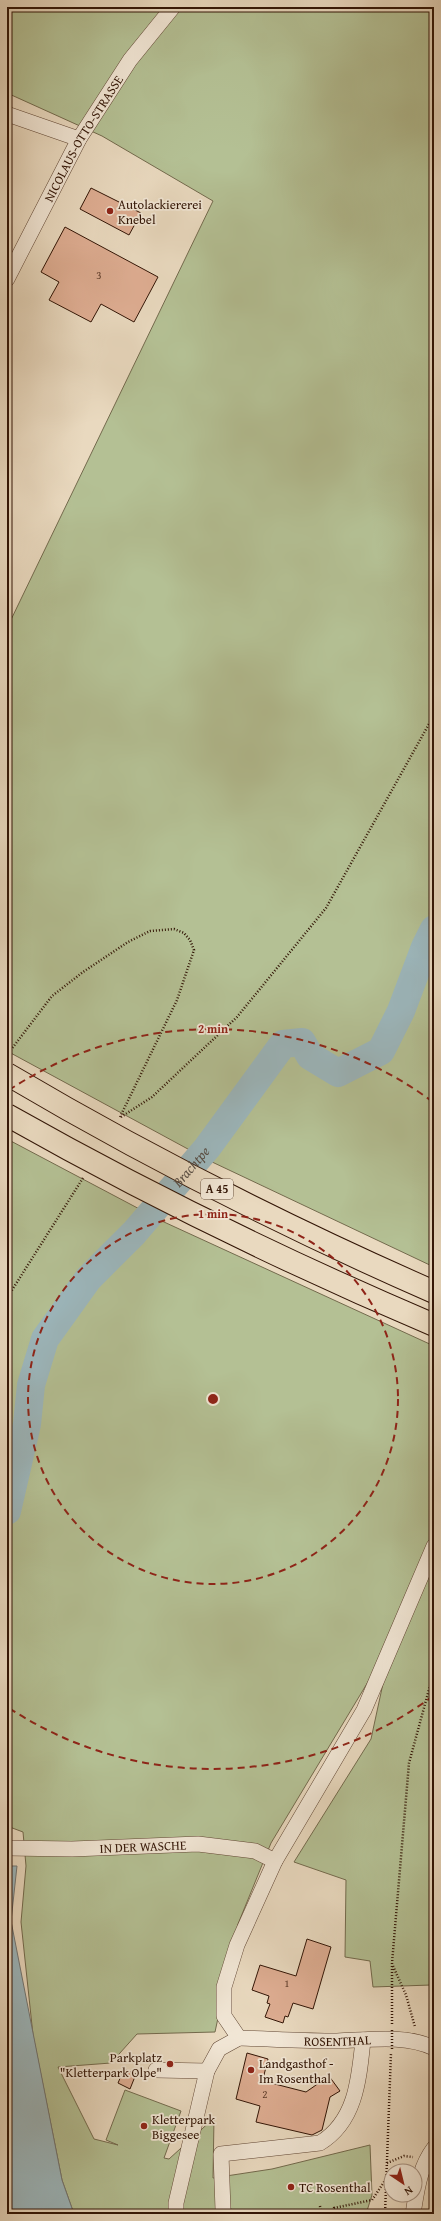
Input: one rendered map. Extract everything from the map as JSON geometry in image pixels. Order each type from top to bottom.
[{"type":"highway","name":"A 45","points":[[7,1074],[121,1139],[214,1188],[307,1234],[434,1292]]},
{"type":"highway","name":"A 45","points":[[7,1115],[156,1194],[284,1258],[434,1325]]},
{"type":"street","name":"NICOLAUS-OTTO-STRASSE","points":[[7,279],[79,139],[130,60],[173,7]]},
{"type":"street","points":[[7,114],[79,139]]},
{"type":"street","points":[[239,2038],[224,2016],[224,1987],[236,1945],[276,1861],[364,1710],[434,1546]]},
{"type":"street","name":"IN DER WASCHE","points":[[11,1848],[72,1849],[198,1844],[255,1850],[276,1861]]},
{"type":"street","name":"ROSENTHAL","points":[[176,2214],[176,2203],[207,2071],[219,2049],[239,2038],[399,2040],[419,2042],[434,2048]]},
{"type":"street","points":[[225,2214],[223,2210],[221,2154],[320,2143],[333,2135],[347,2113],[359,2085],[363,2040]]},
{"type":"street","points":[[156,2070],[207,2071]]},
{"type":"street","points":[[414,2214],[418,2180],[430,2153]]},
{"type":"path","points":[[7,1055],[52,996],[83,972],[128,942],[150,931],[174,929],[184,933],[190,940],[194,950],[177,1000],[119,1119],[152,1097],[237,1017],[326,908],[434,715]]},
{"type":"path","points":[[7,1298],[84,1177]]},
{"type":"path","points":[[387,2163],[388,2083],[392,2049],[392,1963],[408,1763],[434,1671]]},
{"type":"path","points":[[392,1963],[406,1995],[419,2042]]},
{"type":"path","points":[[389,2163],[404,2156],[430,2153]]},
{"type":"path","points":[[320,2206],[322,2214],[334,2213],[334,2208],[372,2200],[383,2184]]},
{"type":"path","points":[[386,2203],[386,2214]]},
{"type":"green space","points":[[7,7],[434,7],[434,1267],[210,1161],[7,1051],[7,628],[213,201],[102,136],[7,93]]},
{"type":"green space","points":[[7,1139],[164,1222],[434,1346],[434,1990],[431,1985],[373,1987],[370,1961],[345,1957],[346,1880],[294,1862],[371,1739],[392,1642],[271,1843],[238,1924],[215,2032],[137,2034],[111,2063],[58,2067],[94,2139],[118,2145],[106,2140],[125,2090],[181,2111],[164,2158],[169,2159],[214,2118],[213,2178],[272,2169],[370,2145],[372,2195],[366,2214],[74,2214],[62,2180],[33,2035],[21,1922],[26,1866],[23,1832],[7,1826]]},
{"type":"water","points":[[7,1866],[17,1866],[11,1921],[62,2180],[74,2214],[7,2214]]},
{"type":"building","name":"Autolackiererei Knebel","points":[[91,188],[141,213],[129,235],[80,209]]},
{"type":"building","points":[[65,227],[158,277],[134,322],[101,304],[91,322],[49,300],[59,282],[41,272]]},
{"type":"building","points":[[307,1939],[331,1947],[313,2009],[293,2003],[288,2017],[285,2016],[283,2023],[265,2017],[270,2004],[267,2003],[269,1996],[252,1990],[260,1965],[296,1976]]},
{"type":"building","points":[[247,2053],[268,2059],[263,2079],[267,2080],[267,2082],[306,2092],[329,2076],[340,2091],[330,2097],[322,2130],[312,2135],[256,2122],[260,2106],[236,2099]]},
{"type":"building","points":[[124,2069],[136,2074],[130,2089],[118,2083]]},
{"type":"waterway","name":"Brachtpe","points":[[7,1511],[27,1424],[31,1385],[45,1339],[88,1279],[134,1233],[207,1148],[283,1044],[302,1042],[310,1056],[338,1073],[381,1051],[401,1011],[425,947],[434,929]]},
{"type":"place","name":"Autolackiererei Knebel","points":[[110,211]]},
{"type":"place","name":"Parkplatz \"Kletterpark Olpe\"","points":[[170,2064]]},
{"type":"place","name":"Landgasthof - Im Rosenthal","points":[[251,2070]]},
{"type":"place","name":"Kletterpark Biggesee","points":[[144,2126]]},
{"type":"place","name":"TC Rosenthal","points":[[291,2187]]}]
